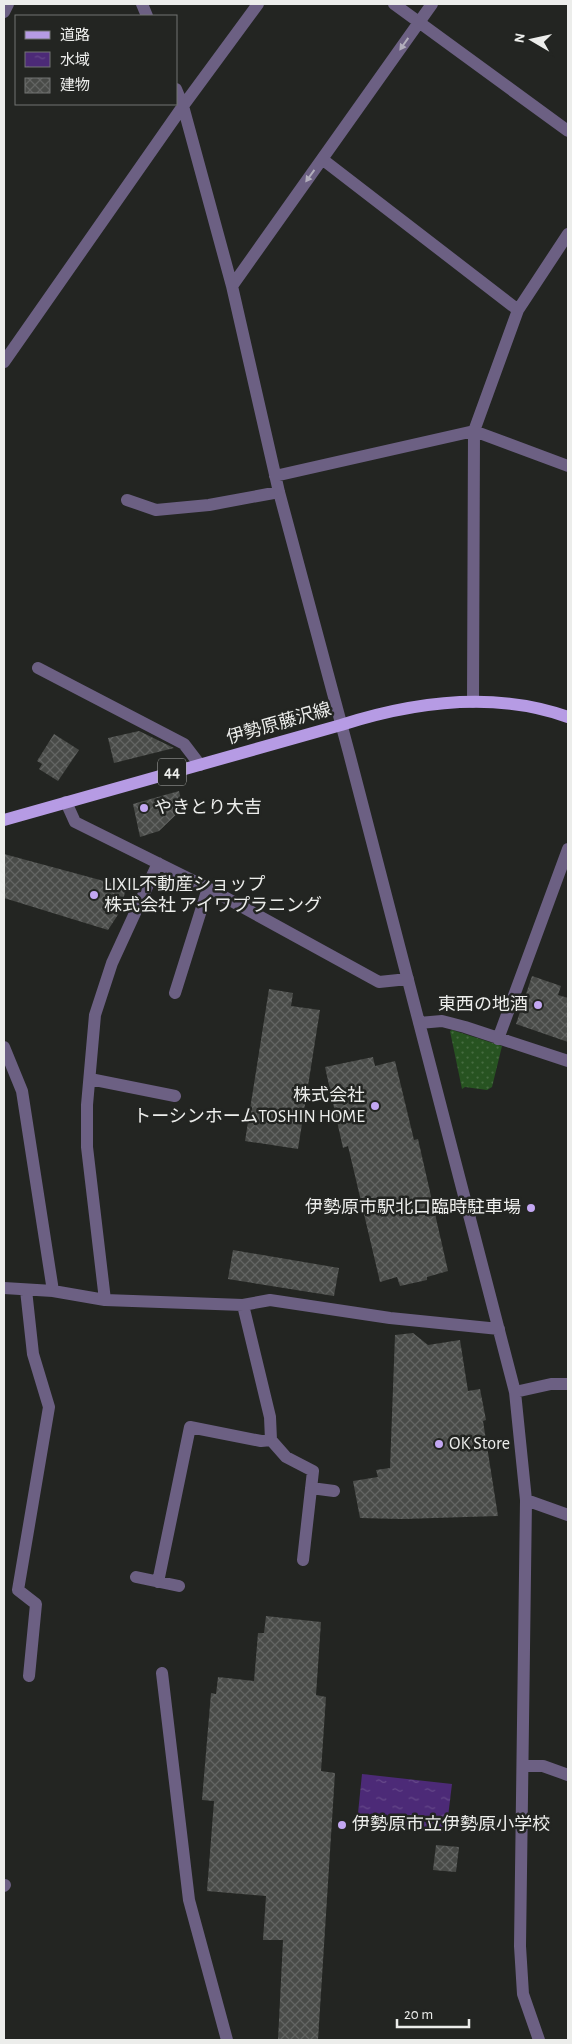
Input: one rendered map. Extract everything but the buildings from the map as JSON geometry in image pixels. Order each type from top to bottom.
[{"type":"main road","name":"伊勢原藤沢線","points":[[4,820],[378,713],[426,704],[472,702],[512,704],[553,712],[568,718]]},
{"type":"street","points":[[4,12],[8,4]]},
{"type":"street","points":[[4,362],[183,106],[258,4]]},
{"type":"street","points":[[394,4],[568,131]]},
{"type":"street","points":[[232,286],[432,4]]},
{"type":"street","points":[[178,94],[183,106],[232,286],[279,492],[515,1392],[526,1500],[520,1946],[523,1994],[540,2040]]},
{"type":"street","points":[[322,159],[518,310]]},
{"type":"street","points":[[472,702],[474,431],[518,310],[568,234]]},
{"type":"street","points":[[275,476],[474,431],[568,466]]},
{"type":"street","points":[[127,500],[156,510],[209,504],[279,492]]},
{"type":"street","points":[[38,668],[184,744],[200,765]]},
{"type":"street","points":[[66,802],[74,822],[208,888],[379,982],[408,979]]},
{"type":"street","points":[[498,1039],[568,849]]},
{"type":"street","points":[[105,1300],[87,1146],[87,1105],[95,1015],[112,963],[158,863]]},
{"type":"street","points":[[175,993],[208,888]]},
{"type":"street","points":[[419,1023],[442,1022],[568,1061]]},
{"type":"street","points":[[4,1047],[22,1091],[54,1292]]},
{"type":"street","points":[[90,1079],[175,1096]]},
{"type":"street","points":[[4,1288],[54,1292],[105,1300],[243,1305],[270,1300],[390,1318],[499,1329]]},
{"type":"street","points":[[26,1290],[33,1354],[49,1407],[18,1590],[36,1604],[30,1676]]},
{"type":"street","points":[[243,1305],[270,1418],[271,1440],[286,1457],[313,1471],[303,1560]]},
{"type":"street","points":[[515,1392],[551,1384],[568,1384]]},
{"type":"street","points":[[158,1582],[190,1426],[261,1441],[271,1440]]},
{"type":"street","points":[[311,1488],[334,1491]]},
{"type":"street","points":[[526,1500],[568,1516]]},
{"type":"street","points":[[136,1577],[179,1586]]},
{"type":"street","points":[[162,1673],[189,1900],[227,2040]]},
{"type":"street","points":[[523,1766],[543,1766],[568,1775]]},
{"type":"green space","points":[[452,1030],[502,1046],[492,1087],[487,1090],[465,1087],[462,1089],[450,1031]]},
{"type":"water","points":[[362,1774],[452,1784],[446,1833],[357,1823]]},
{"type":"place","name":"やきとり大吉","points":[[144,808]]},
{"type":"place","name":"LIXIL不動産ショップ 株式会社 アイワプラニング","points":[[94,895]]},
{"type":"place","name":"東西の地酒","points":[[538,1005]]},
{"type":"place","name":"株式会社 トーシンホームTOSHIN HOME","points":[[375,1106]]},
{"type":"place","name":"伊勢原市駅北口臨時駐車場","points":[[531,1208]]},
{"type":"place","name":"OK Store","points":[[439,1444]]},
{"type":"place","name":"伊勢原市立伊勢原小学校","points":[[342,1825]]}]
